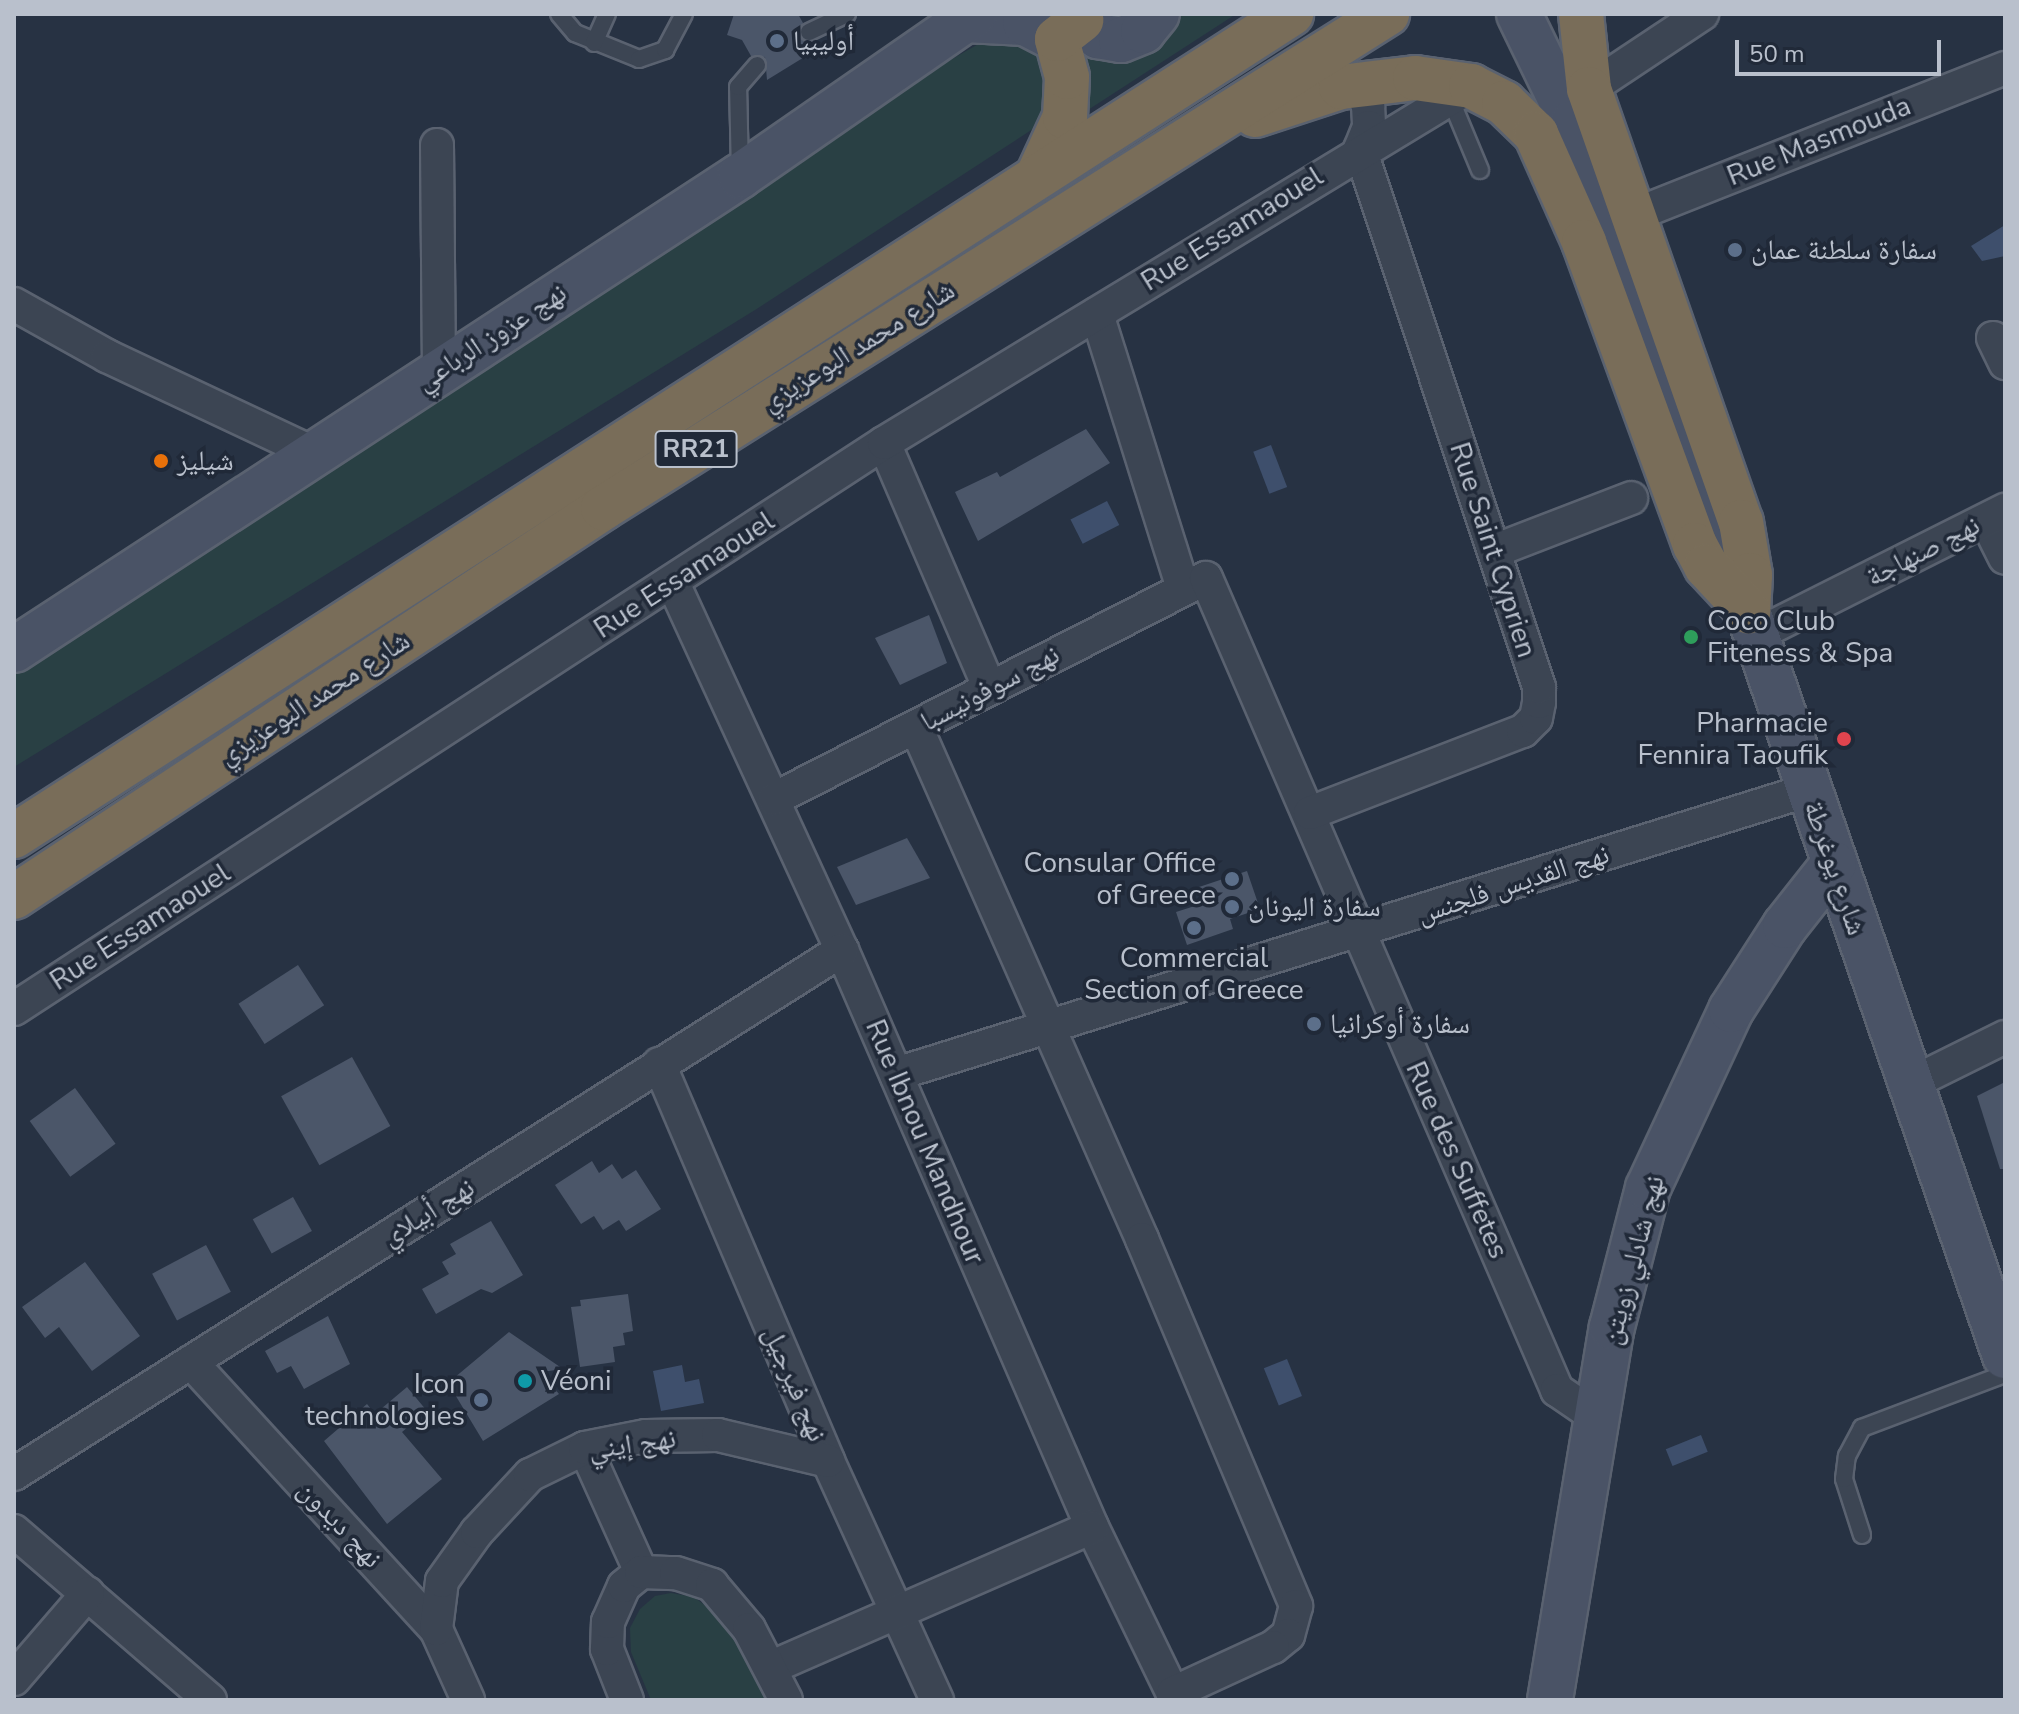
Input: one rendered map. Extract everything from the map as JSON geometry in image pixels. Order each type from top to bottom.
[{"type":"highway","name":"شارع محمد البوعزيزي","points":[[14,836],[1040,171],[1291,14]]},
{"type":"highway","name":"شارع محمد البوعزيزي","points":[[14,897],[603,508],[1186,137],[1387,14]]},
{"type":"highway","points":[[1581,14],[1589,89],[1624,230],[1741,522],[1750,575],[1752,623]]},
{"type":"highway","points":[[1040,171],[1065,117],[1072,24]]},
{"type":"highway","points":[[1186,137],[1341,87],[1415,78],[1504,103],[1536,134],[1584,242],[1695,545],[1706,566],[1752,623]]},
{"type":"street","name":"نهج عزوز الرباعي","points":[[14,650],[740,176],[963,16],[1025,23],[1072,24],[1098,36],[1121,40],[1143,31],[1157,14]]},
{"type":"street","points":[[1519,14],[1624,230]]},
{"type":"street","points":[[1589,89],[1702,14]]},
{"type":"street","name":"Rue Masmouda","points":[[1624,230],[2005,68]]},
{"type":"street","points":[[1341,87],[1362,94],[1368,105],[1369,127],[1360,149]]},
{"type":"street","name":"Rue Essamaouel","points":[[14,1009],[884,443],[1360,149],[1460,92]]},
{"type":"street","points":[[437,145],[439,370]]},
{"type":"street","name":"Rue Saint Cyprien","points":[[1310,813],[1523,731],[1536,718],[1539,687],[1360,149]]},
{"type":"street","points":[[14,304],[107,356],[315,454]]},
{"type":"street","name":"Rue des Suffetes","points":[[1097,314],[1195,583],[1310,813],[1358,933],[1557,1390],[1595,1416]]},
{"type":"street","points":[[884,443],[989,687]]},
{"type":"street","points":[[1494,551],[1631,498]]},
{"type":"street","points":[[1996,515],[2005,558]]},
{"type":"street","name":"نهج صنهاجة","points":[[1752,623],[1996,515]]},
{"type":"street","name":"Rue Ibnou Mandhour","points":[[673,583],[842,950],[1092,1527],[1175,1696]]},
{"type":"street","name":"نهج سوفونيسبا","points":[[774,799],[1195,583]]},
{"type":"street","name":"شارع يوغرطة","points":[[1752,623],[2005,1355]]},
{"type":"street","points":[[916,727],[1296,1606],[1288,1635],[1273,1647],[1175,1696]]},
{"type":"street","name":"نهج القديس فلجنس","points":[[896,1074],[1358,933],[1809,790]]},
{"type":"street","name":"نهج شادلي زويتن","points":[[1550,1700],[1612,1327],[1648,1188],[1689,1091],[1731,1010],[1785,926],[1834,864]]},
{"type":"street","name":"نهج أبيلاي","points":[[14,1474],[842,950]]},
{"type":"street","points":[[1910,1084],[2005,1037]]},
{"type":"street","name":"نهج فيرجيل","points":[[659,1064],[828,1461],[937,1700]]},
{"type":"street","name":"نهج ديدون","points":[[191,1362],[436,1629],[468,1700]]},
{"type":"street","name":"نهج إيني","points":[[436,1629],[442,1581],[477,1532],[530,1475],[585,1448],[646,1436],[718,1435],[828,1461]]},
{"type":"street","points":[[585,1448],[641,1572]]},
{"type":"street","points":[[772,1667],[1092,1527]]},
{"type":"street","points":[[14,1531],[210,1700]]},
{"type":"street","points":[[627,1700],[607,1649],[608,1622],[624,1586],[641,1572],[676,1573],[712,1585],[731,1603],[772,1667],[786,1700]]},
{"type":"street","points":[[14,1679],[88,1593]]},
{"type":"lane","points":[[559,14],[575,33],[630,57],[657,55],[671,43],[684,14]]},
{"type":"lane","points":[[594,43],[607,14]]},
{"type":"lane","points":[[809,32],[847,14]]},
{"type":"lane","points":[[740,176],[738,87],[757,65]]},
{"type":"lane","points":[[1460,92],[1480,170]]},
{"type":"lane","points":[[1862,1535],[1844,1479],[1847,1456],[1862,1428],[2005,1374]]},
{"type":"green space","points":[[1056,14],[1236,14],[1074,119],[1086,79],[1084,53]]},
{"type":"green space","points":[[1018,32],[1058,69],[1042,123],[755,310],[14,767],[14,669],[756,171],[996,34]]},
{"type":"green space","points":[[671,1593],[694,1597],[738,1631],[776,1700],[651,1700],[631,1652],[630,1628],[640,1609],[655,1596]]},
{"type":"water","points":[[2005,225],[2005,256],[1982,261],[1971,246]]},
{"type":"water","points":[[1271,445],[1287,487],[1269,494],[1253,452]]},
{"type":"water","points":[[1107,501],[1119,525],[1083,544],[1070,520]]},
{"type":"water","points":[[1287,1359],[1302,1396],[1279,1405],[1264,1368]]},
{"type":"water","points":[[682,1365],[685,1382],[699,1379],[704,1403],[661,1411],[653,1371]]},
{"type":"water","points":[[1701,1435],[1708,1452],[1673,1466],[1666,1449]]},
{"type":"building","points":[[734,14],[798,14],[803,23],[799,37],[819,48],[767,80],[765,57],[751,56],[742,40],[727,35]]},
{"type":"building","points":[[1086,429],[1110,463],[978,541],[955,492],[997,472],[1000,477]]},
{"type":"building","points":[[929,615],[947,663],[900,685],[875,638]]},
{"type":"building","points":[[907,838],[930,878],[856,905],[837,867]]},
{"type":"building","points":[[1247,871],[1260,909],[1230,919],[1233,929],[1187,945],[1176,912],[1201,904],[1196,888]]},
{"type":"building","points":[[298,965],[324,1005],[265,1044],[238,1004]]},
{"type":"building","points":[[352,1057],[390,1126],[319,1165],[281,1096]]},
{"type":"building","points":[[2005,1082],[2005,1169],[2000,1169],[1977,1096]]},
{"type":"building","points":[[75,1088],[116,1144],[70,1177],[30,1121]]},
{"type":"building","points":[[592,1161],[599,1173],[612,1164],[622,1179],[636,1170],[661,1209],[626,1231],[619,1220],[603,1230],[594,1216],[581,1224],[555,1185]]},
{"type":"building","points":[[293,1197],[312,1231],[272,1253],[253,1219]]},
{"type":"building","points":[[491,1221],[523,1275],[492,1293],[481,1289],[436,1314],[422,1289],[449,1274],[442,1262],[456,1254],[450,1244]]},
{"type":"building","points":[[206,1245],[231,1292],[177,1320],[152,1274]]},
{"type":"building","points":[[85,1262],[140,1336],[92,1371],[59,1327],[45,1338],[22,1307]]},
{"type":"building","points":[[628,1294],[633,1331],[623,1333],[625,1345],[613,1347],[615,1362],[580,1367],[571,1307],[581,1306],[580,1300]]},
{"type":"building","points":[[328,1316],[350,1364],[304,1389],[291,1366],[277,1373],[265,1351]]},
{"type":"building","points":[[509,1332],[563,1369],[541,1372],[559,1394],[483,1441],[448,1383]]},
{"type":"building","points":[[407,1387],[427,1411],[402,1432],[442,1479],[387,1524],[324,1441],[367,1404],[375,1414]]},
{"type":"place","name":"أوليبيا","points":[[777,41]]},
{"type":"place","name":"سفارة سلطنة عمان","points":[[1735,250]]},
{"type":"place","name":"شيليز","points":[[161,461]]},
{"type":"place","name":"Coco Club Fiteness & Spa","points":[[1691,637]]},
{"type":"place","name":"Pharmacie Fennira Taoufik","points":[[1844,739]]},
{"type":"place","name":"Consular Office of Greece","points":[[1232,879]]},
{"type":"place","name":"سفارة اليونان","points":[[1232,907]]},
{"type":"place","name":"Commercial Section of Greece","points":[[1194,928]]},
{"type":"place","name":"سفارة أوكرانيا","points":[[1314,1024]]},
{"type":"place","name":"Véoni","points":[[525,1381]]},
{"type":"place","name":"Icon technologies","points":[[481,1400]]}]
